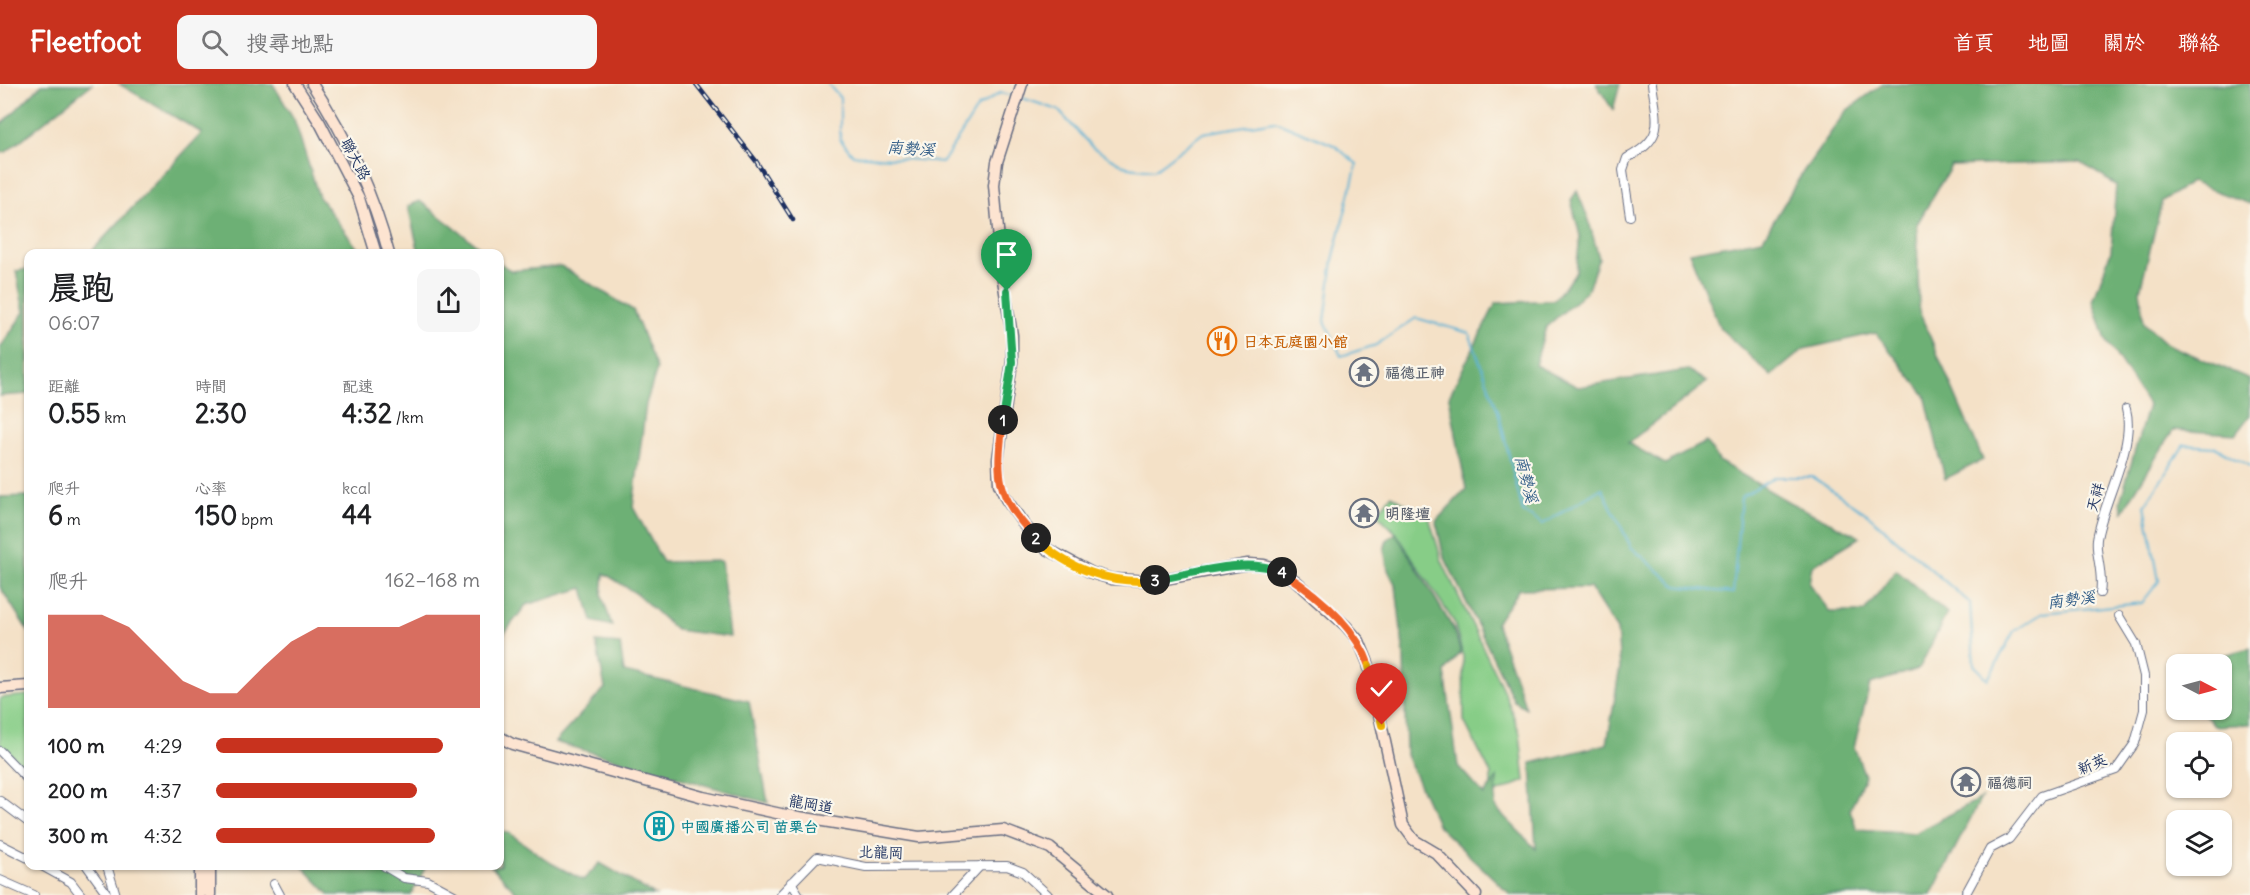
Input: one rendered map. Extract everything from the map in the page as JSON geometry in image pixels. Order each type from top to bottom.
[{"type":"street","name":"聯大路","points":[[295,84],[320,123],[359,198],[374,249]]},
{"type":"street","name":"聯大路","points":[[312,84],[334,117],[378,212],[388,249]]},
{"type":"street","points":[[1022,84],[997,162],[993,185],[1002,274],[1007,291],[1011,330],[1012,362],[998,459],[999,484],[1006,499],[1025,526],[1047,549],[1092,573],[1112,579],[1153,580],[1248,564],[1264,565],[1280,570],[1296,581],[1346,626],[1359,641],[1368,663],[1402,825],[1414,840],[1436,854],[1476,895]]},
{"type":"street","points":[[1630,216],[1623,170],[1627,158],[1642,150],[1654,138],[1658,119],[1652,84]]},
{"type":"street","points":[[320,123],[334,117]]},
{"type":"street","name":"天祥","points":[[2100,593],[2103,578],[2097,541],[2125,443],[2128,418],[2126,409]]},
{"type":"street","name":"新英","points":[[1965,895],[1990,849],[2009,839],[2043,796],[2116,770],[2135,743],[2144,710],[2144,676],[2136,644],[2119,616]]},
{"type":"street","points":[[0,688],[24,686]]},
{"type":"street","name":"龍岡道","points":[[504,739],[512,744],[703,797],[781,814],[919,837],[1003,830],[1050,848],[1107,895]]},
{"type":"street","points":[[0,751],[24,776]]},
{"type":"street","points":[[0,801],[24,819]]},
{"type":"street","points":[[0,844],[24,856]]},
{"type":"street","name":"北龍岡","points":[[780,895],[817,857],[866,867],[1007,866],[1023,872],[1048,895]]},
{"type":"street","points":[[953,895],[980,866]]},
{"type":"street","points":[[50,870],[72,882],[81,895]]},
{"type":"street","points":[[90,870],[108,895]]},
{"type":"street","points":[[108,870],[116,895]]},
{"type":"street","points":[[200,870],[200,895]]},
{"type":"street","points":[[210,870],[210,895]]},
{"type":"street","points":[[391,870],[404,878],[428,882],[454,895]]},
{"type":"street","points":[[0,880],[34,895]]},
{"type":"street","points":[[791,882],[799,895]]},
{"type":"street","points":[[274,884],[280,895]]},
{"type":"green space","points":[[42,84],[92,84],[6,152],[0,153],[0,123],[3,123]]},
{"type":"green space","points":[[119,84],[273,84],[294,119],[319,197],[358,249],[94,249],[202,133]]},
{"type":"green space","points":[[1596,84],[1620,84],[1613,110]]},
{"type":"green space","points":[[1883,84],[2250,84],[2250,204],[2191,182],[2162,201],[2140,290],[2144,323],[2167,344],[2250,379],[2250,415],[2236,434],[2173,430],[2123,511],[2120,502],[2148,405],[2106,340],[2093,301],[2111,251],[2116,185],[2080,162],[1951,166],[1917,224],[1919,311],[1983,460],[1945,479],[1925,395],[1876,333],[1804,349],[1771,376],[1720,328],[1689,252],[1763,239],[1803,172],[1846,111]]},
{"type":"green space","points":[[1577,191],[1588,218],[1599,258],[1587,291],[1546,327],[1535,365],[1578,387],[1688,370],[1707,382],[1628,443],[1665,464],[1706,442],[1720,462],[1789,502],[1860,537],[1812,566],[1809,584],[1830,612],[1864,612],[1896,570],[1947,613],[1919,669],[1870,684],[1854,747],[1865,776],[1850,810],[1857,829],[1915,833],[1981,798],[1931,895],[1511,895],[1438,826],[1406,755],[1404,657],[1396,586],[1388,570],[1384,550],[1387,540],[1396,533],[1453,628],[1461,652],[1445,672],[1458,766],[1484,795],[1497,778],[1495,807],[1536,849],[1531,763],[1607,744],[1620,667],[1617,630],[1590,588],[1519,589],[1496,623],[1526,708],[1514,701],[1443,554],[1436,521],[1466,489],[1449,396],[1496,303],[1554,300],[1576,272],[1580,236],[1571,200]]},
{"type":"green space","points":[[420,201],[482,249],[418,249],[408,206]]},
{"type":"green space","points":[[504,266],[511,271],[561,266],[633,310],[657,369],[646,404],[633,507],[663,562],[721,561],[730,637],[676,630],[637,594],[604,573],[602,596],[612,626],[592,621],[583,588],[526,605],[504,634]]},
{"type":"green space","points":[[24,270],[24,312],[16,271]]},
{"type":"green space","points":[[24,312],[24,394],[0,396],[0,348]]},
{"type":"green space","points":[[1391,495],[1429,517],[1442,561],[1506,696],[1520,734],[1525,781],[1491,795],[1491,774],[1464,721],[1463,656],[1454,622],[1396,533],[1377,514]]},
{"type":"green space","points":[[24,496],[24,625],[0,587],[0,497]]},
{"type":"green space","points":[[596,642],[620,644],[624,672],[749,701],[768,803],[555,742],[605,688]]},
{"type":"green space","points":[[2250,648],[2250,724],[2214,726],[2209,720],[2232,720],[2232,654],[2228,654]]},
{"type":"green space","points":[[24,695],[24,766],[0,745],[0,698]]},
{"type":"green space","points":[[504,832],[509,833],[551,863],[583,880],[600,863],[655,895],[519,895],[495,870],[504,870]]},
{"type":"green space","points":[[306,870],[424,870],[411,895],[330,895]]},
{"type":"waterway","name":"南勢溪","points":[[828,84],[840,98],[840,139],[853,155],[943,162],[978,107],[1000,93],[1014,96]]},
{"type":"waterway","name":"南勢溪","points":[[1022,98],[1058,110],[1093,148],[1127,167],[1154,170],[1203,133],[1275,121],[1334,145],[1357,164],[1333,260],[1325,321],[1341,356],[1376,345],[1416,318],[1469,333],[1498,411],[1523,512],[1543,524],[1602,488],[1631,547],[1676,586],[1733,593],[1741,497],[1775,477],[1813,477],[1867,514],[1970,603],[1974,665],[1988,679],[2014,631],[2043,613],[2142,603],[2159,581],[2145,505],[2184,445],[2215,447],[2250,466]]},
{"type":"railway","points":[[696,84],[756,161],[793,220]]},
{"type":"place","name":"日本瓦庭園小館","points":[[1222,341]]},
{"type":"place","name":"福德正神","points":[[1364,372]]},
{"type":"place","name":"明隆壇","points":[[1364,513]]},
{"type":"place","name":"福德祠","points":[[1966,782]]},
{"type":"place","name":"中國廣播公司 苗栗台","points":[[659,826]]},
{"type":"route","points":[[1007,291],[1012,335],[1012,362],[998,459],[999,484],[1006,499],[1025,526],[1047,549],[1092,573],[1112,579],[1137,582],[1248,564],[1264,565],[1280,570],[1296,581],[1346,626],[1359,641],[1368,663],[1382,725]]}]
